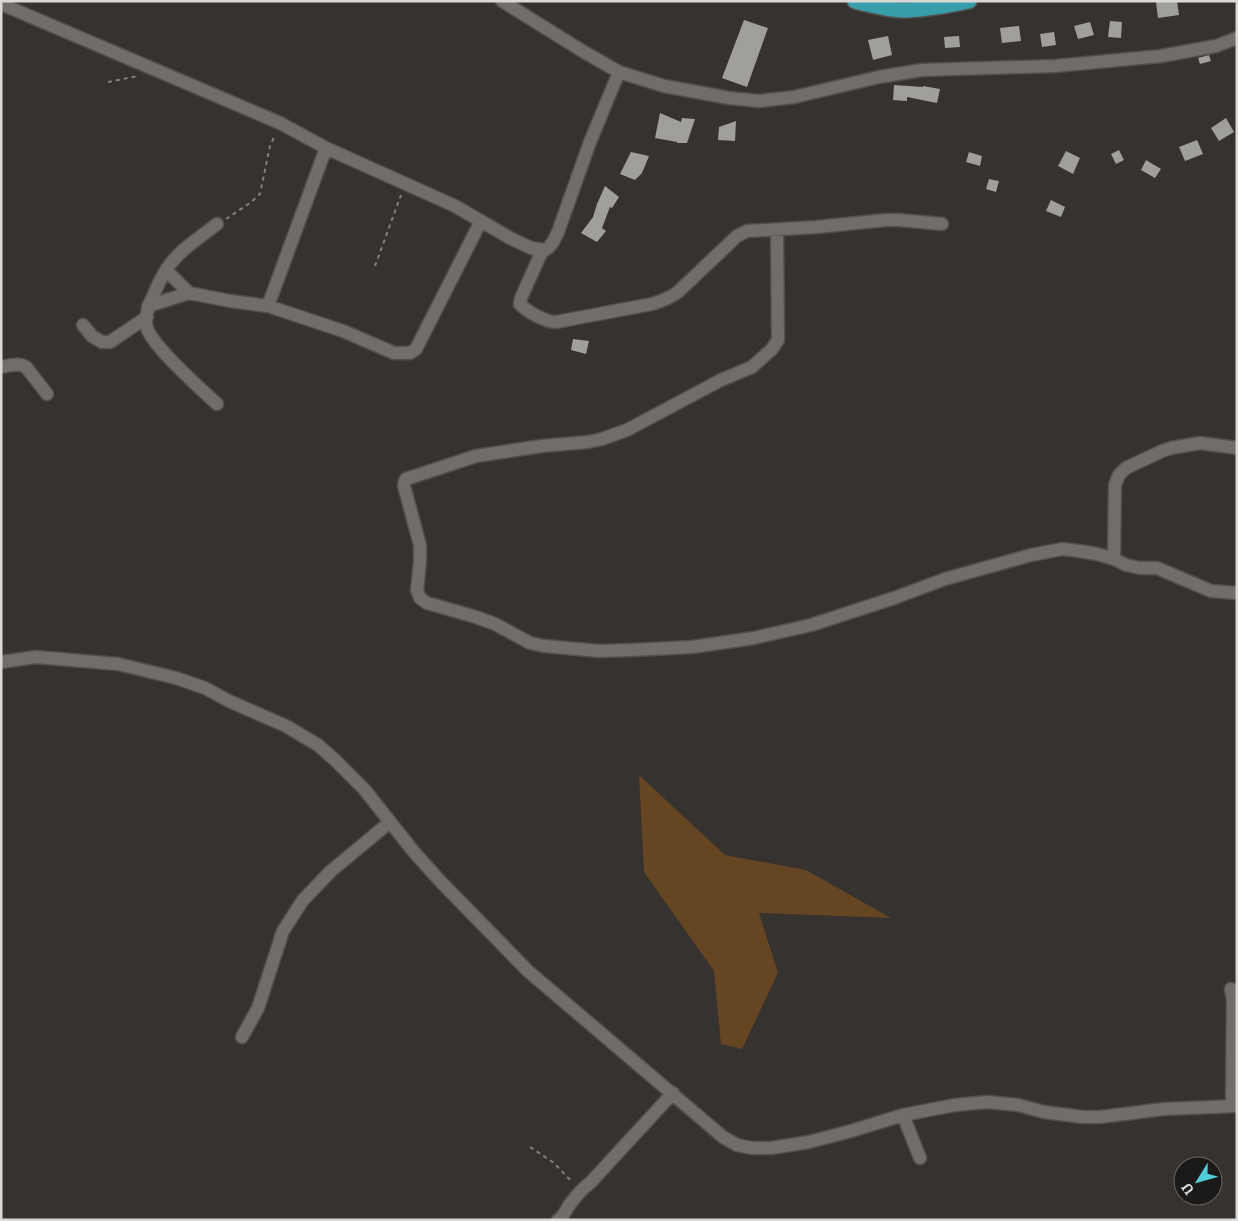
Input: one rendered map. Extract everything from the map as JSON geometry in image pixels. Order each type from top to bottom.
[{"type":"highway","points":[[855,1],[872,6],[902,10],[930,8],[970,1]]},
{"type":"street","points":[[502,1],[619,72],[664,86],[729,98],[759,101],[794,97],[906,72],[1056,66],[1161,56],[1216,46],[1237,38]]},
{"type":"street","points":[[1,4],[280,124],[326,148],[455,206],[510,238],[542,251]]},
{"type":"street","points":[[619,72],[590,142],[558,232],[549,247],[542,251],[521,298],[520,304],[525,309],[548,322],[662,302],[678,292],[742,232],[886,220],[942,224]]},
{"type":"street","points":[[268,306],[326,148]]},
{"type":"street","points":[[166,270],[189,293],[268,306],[343,332],[394,353],[410,353],[416,349],[481,221]]},
{"type":"street","points":[[217,224],[190,245],[166,270],[148,312],[147,328],[155,341],[170,358],[217,404]]},
{"type":"street","points":[[778,230],[778,340],[772,350],[752,367],[721,380],[633,427],[602,439],[476,456],[406,479],[404,486],[420,545],[418,590],[420,598],[427,603],[476,617],[530,643],[600,651],[692,647],[764,636],[811,624],[894,598],[945,579],[1031,555],[1062,549],[1114,559],[1140,568],[1157,568],[1211,591],[1237,593]]},
{"type":"street","points":[[83,325],[92,336],[102,342],[110,342],[148,312],[189,293]]},
{"type":"street","points":[[1,368],[18,364],[26,367],[41,389],[47,394]]},
{"type":"street","points":[[1114,559],[1115,485],[1119,476],[1126,468],[1154,453],[1171,448],[1200,443],[1237,448]]},
{"type":"street","points":[[1,662],[36,656],[118,664],[176,678],[204,688],[286,726],[318,745],[364,789],[440,881],[528,971],[724,1137],[737,1145],[752,1148],[771,1148],[809,1142],[903,1115],[987,1102],[1018,1105],[1044,1112],[1083,1117],[1100,1117],[1164,1109],[1235,1106],[1233,1000],[1231,989]]},
{"type":"street","points":[[242,1037],[258,1008],[283,931],[303,900],[331,871],[390,822]]},
{"type":"street","points":[[558,1220],[562,1218],[565,1211],[583,1188],[590,1183],[673,1093]]},
{"type":"street","points":[[903,1115],[920,1158]]},
{"type":"path","points":[[108,82],[138,76],[153,69]]},
{"type":"path","points":[[217,224],[250,203],[260,194],[270,146],[280,124]]},
{"type":"path","points":[[375,266],[405,184]]},
{"type":"path","points":[[530,1147],[554,1163],[572,1183],[583,1188]]},
{"type":"shaded area","points":[[639,775],[725,855],[806,870],[891,918],[759,913],[778,973],[742,1049],[721,1044],[714,971],[644,872]]},
{"type":"building","points":[[1177,1],[1179,15],[1158,18],[1156,2]]},
{"type":"building","points":[[744,20],[768,28],[747,87],[722,78]]},
{"type":"building","points":[[1110,21],[1122,22],[1121,38],[1108,37]]},
{"type":"building","points":[[1090,22],[1094,35],[1078,39],[1074,26]]},
{"type":"building","points":[[1019,26],[1021,41],[1002,43],[1000,28]]},
{"type":"building","points":[[1054,32],[1056,45],[1042,47],[1040,34]]},
{"type":"building","points":[[888,36],[892,55],[873,60],[868,40]]},
{"type":"building","points":[[959,36],[960,47],[945,48],[944,37]]},
{"type":"building","points":[[1209,55],[1211,61],[1200,64],[1198,58]]},
{"type":"building","points":[[894,85],[923,86],[940,89],[937,103],[907,97],[907,101],[893,100]]},
{"type":"building","points":[[660,113],[681,122],[682,118],[695,119],[687,143],[677,143],[655,138]]},
{"type":"building","points":[[1226,118],[1234,132],[1219,141],[1211,128]]},
{"type":"building","points":[[736,121],[735,141],[718,140],[719,127]]},
{"type":"building","points":[[1197,140],[1203,154],[1185,161],[1179,147]]},
{"type":"building","points":[[1119,150],[1124,160],[1116,164],[1111,154]]},
{"type":"building","points":[[1066,151],[1080,158],[1073,174],[1058,166]]},
{"type":"building","points":[[631,152],[649,156],[642,173],[635,180],[620,174]]},
{"type":"building","points":[[969,152],[982,156],[980,166],[966,162]]},
{"type":"building","points":[[1146,160],[1161,169],[1155,178],[1141,170]]},
{"type":"building","points":[[989,179],[999,181],[996,192],[986,189]]},
{"type":"building","points":[[605,186],[619,197],[612,208],[610,207],[602,228],[606,231],[597,242],[581,233],[593,217]]},
{"type":"building","points":[[1051,200],[1065,207],[1061,217],[1046,211]]},
{"type":"building","points":[[573,339],[589,341],[586,354],[571,350]]}]
